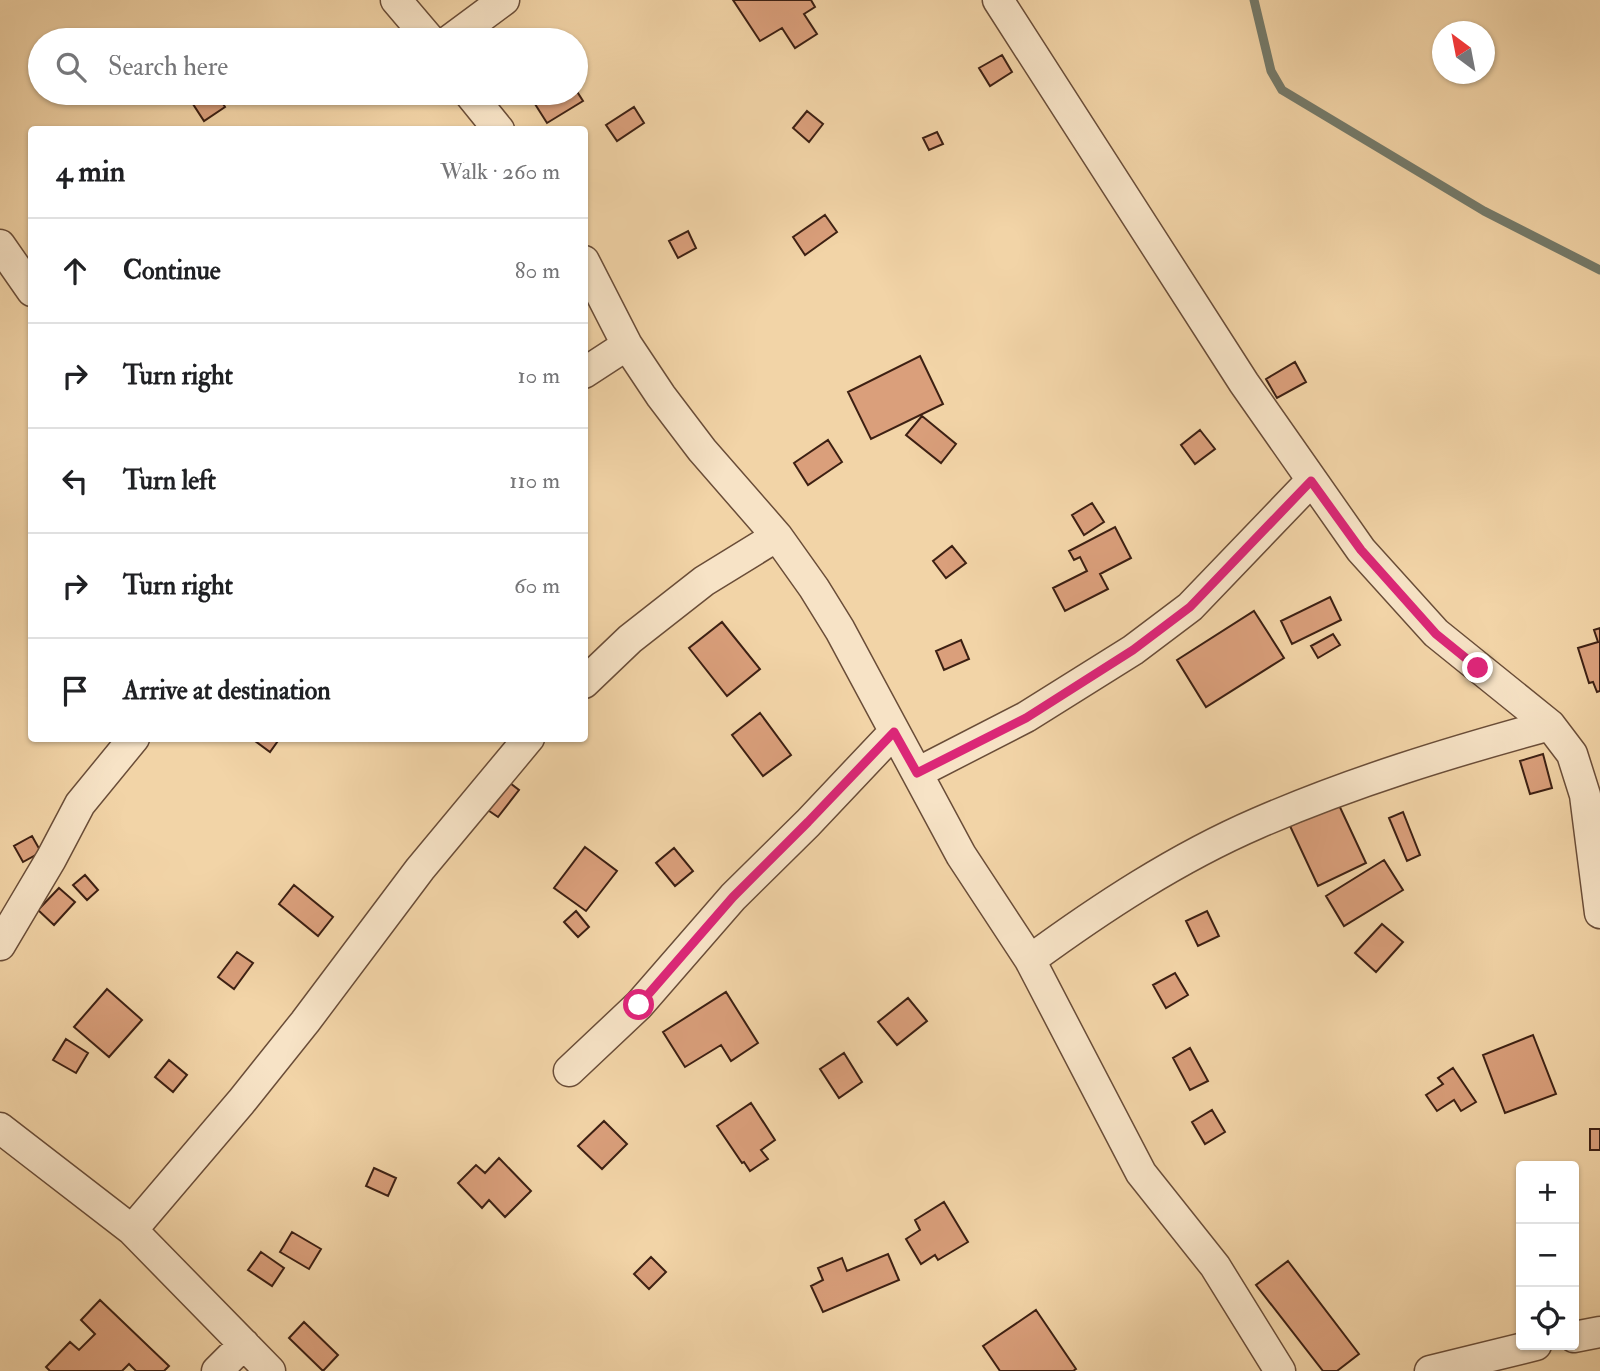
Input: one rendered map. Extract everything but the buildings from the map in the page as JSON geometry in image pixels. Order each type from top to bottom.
[{"type":"street","points":[[396,0],[420,28]]},
{"type":"street","points":[[466,28],[504,0]]},
{"type":"street","points":[[998,0],[1244,383],[1361,550],[1436,634],[1550,725],[1572,754],[1596,836],[1600,913]]},
{"type":"street","points":[[479,105],[496,126]]},
{"type":"street","points":[[0,245],[28,285]]},
{"type":"street","points":[[588,269],[627,345],[661,396],[777,536],[827,609],[961,855],[1030,960],[1141,1174],[1215,1266],[1280,1371]]},
{"type":"street","points":[[588,370],[627,345]]},
{"type":"street","points":[[917,773],[1026,718],[1133,650],[1190,607],[1311,481]]},
{"type":"street","points":[[588,678],[629,639],[704,581],[777,536]]},
{"type":"street","points":[[1030,960],[1071,929],[1158,874],[1256,824],[1346,788],[1451,752],[1550,725]]},
{"type":"street","points":[[569,1071],[639,1005],[733,897],[894,732]]},
{"type":"street","points":[[0,945],[80,804],[131,742]]},
{"type":"street","points":[[132,1230],[241,1102],[305,1022],[419,869],[526,742]]},
{"type":"street","points":[[0,1128],[132,1230],[270,1371]]},
{"type":"street","points":[[1579,1336],[1600,1332]]},
{"type":"street","points":[[218,1371],[244,1344]]},
{"type":"street","points":[[1430,1371],[1516,1350]]},
{"type":"waterway","points":[[1254,0],[1271,71],[1282,90],[1484,211],[1600,270]]},
{"type":"route","points":[[639,1005],[733,897],[894,732],[917,773],[1026,718],[1083,684],[1190,607],[1311,481],[1361,550],[1436,634],[1478,668]]}]
